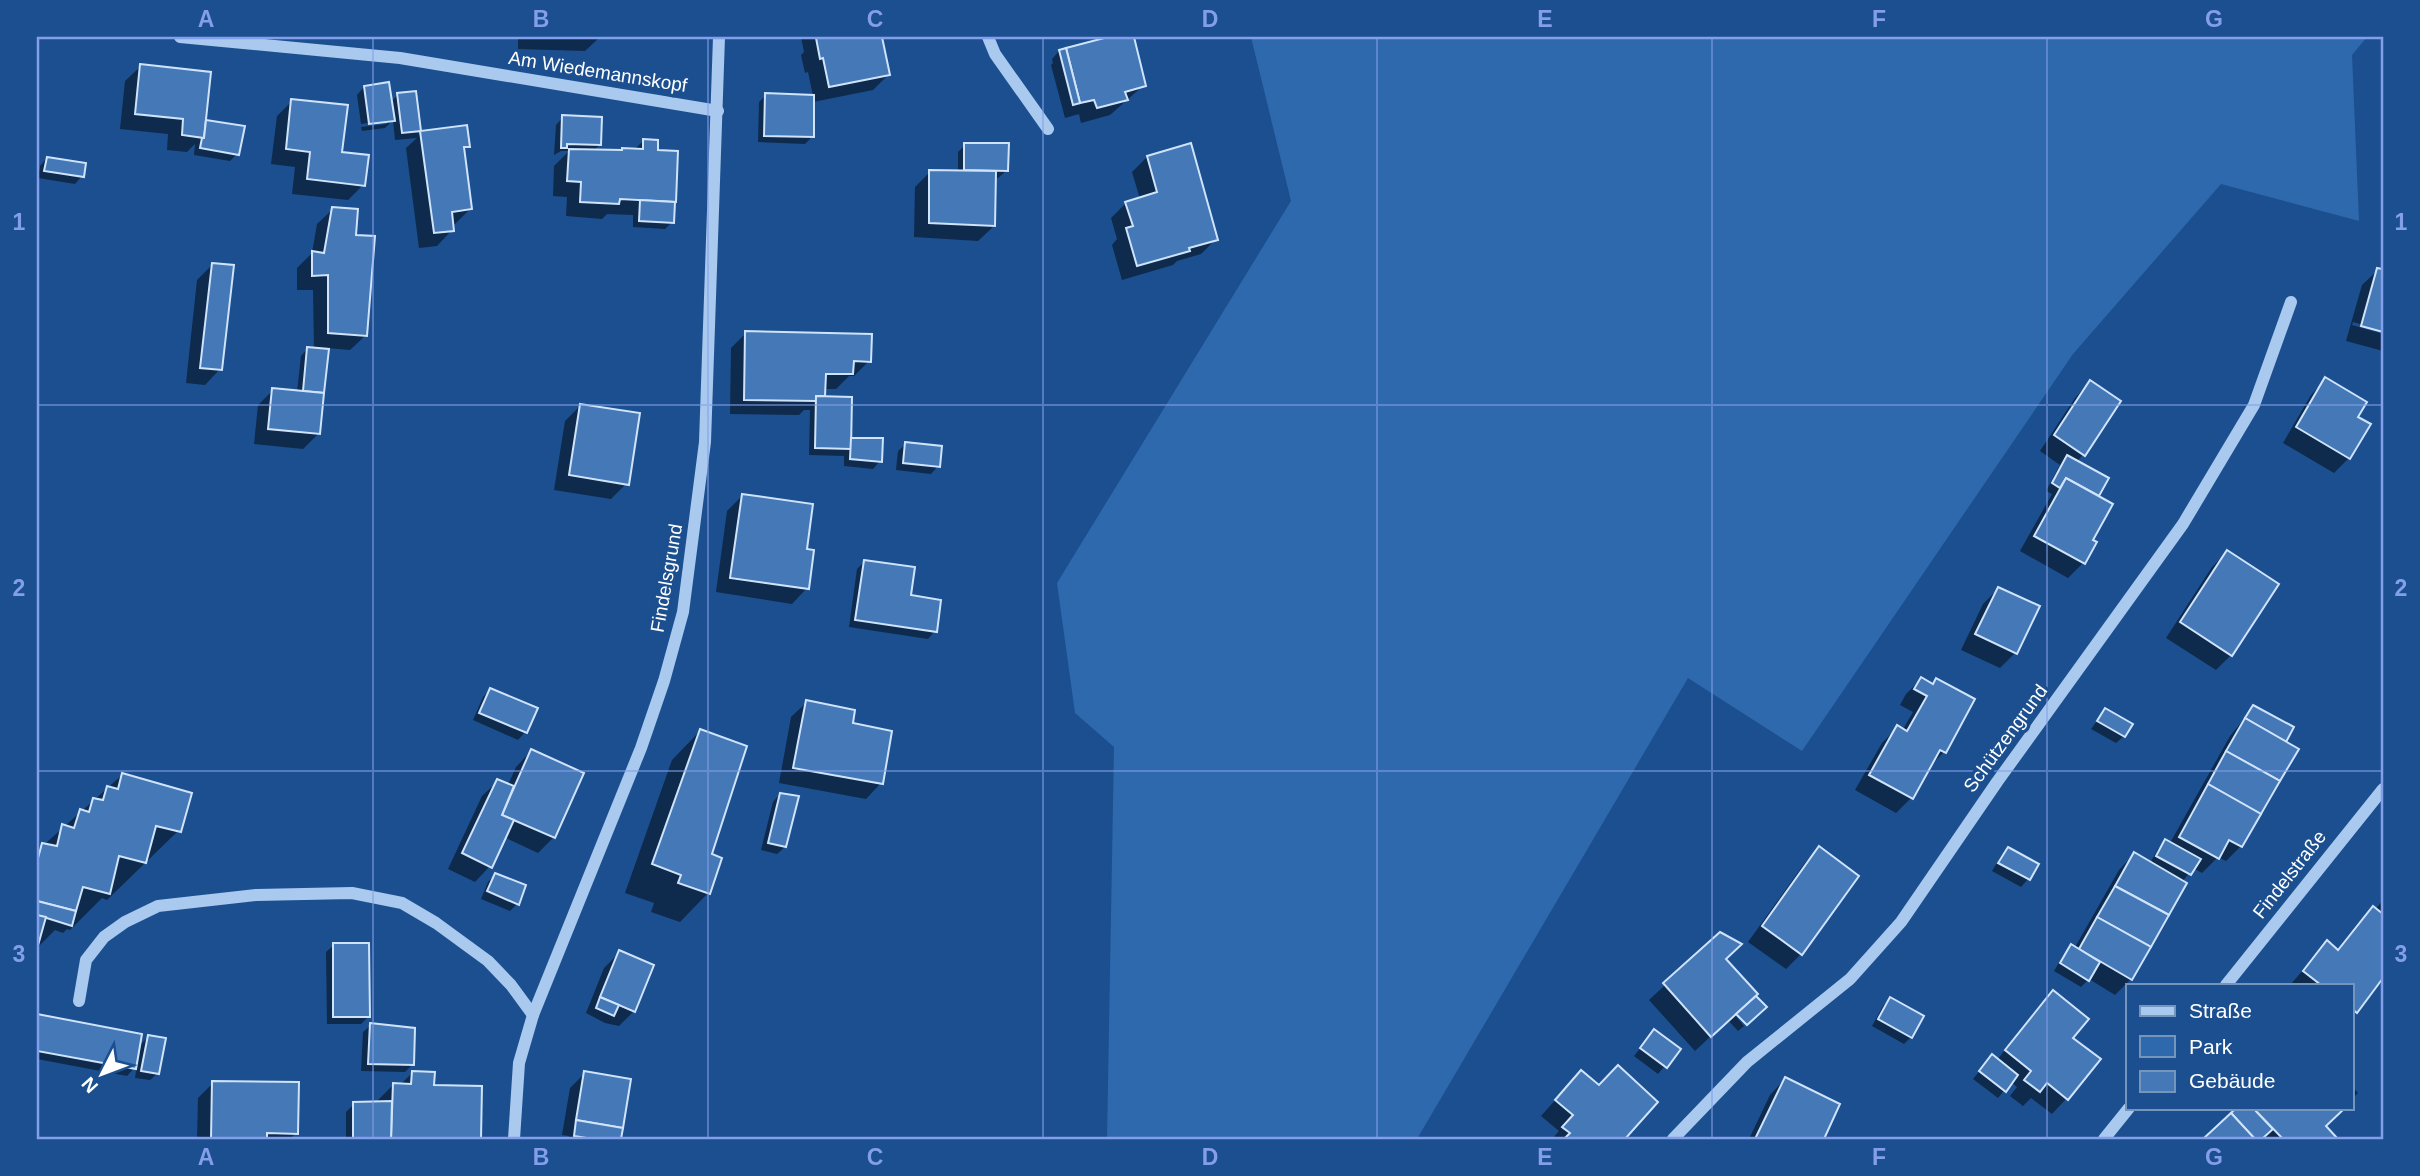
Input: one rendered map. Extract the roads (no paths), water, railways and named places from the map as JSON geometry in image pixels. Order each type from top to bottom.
[{"type":"street","name":"Am Wiedemannskopf","points":[[180,37],[400,58],[718,111]]},
{"type":"street","name":"Findelsgrund","points":[[514,1139],[519,1063],[533,1015],[641,748],[664,681],[683,612],[705,442],[719,37]]},
{"type":"street","points":[[988,37],[995,54],[1048,130]]},
{"type":"street","name":"Schützengrund","points":[[1674,1139],[1747,1062],[1850,979],[1901,922],[2205,489],[2254,405],[2291,302]]},
{"type":"street","name":"Findelstraße","points":[[2227,984],[2383,789]]},
{"type":"street","points":[[79,1001],[86,960],[104,937],[125,922],[158,906],[256,895],[352,893],[402,903],[436,923],[488,961],[511,985],[533,1015]]},
{"type":"street","points":[[2104,1139],[2127,1110]]}]
